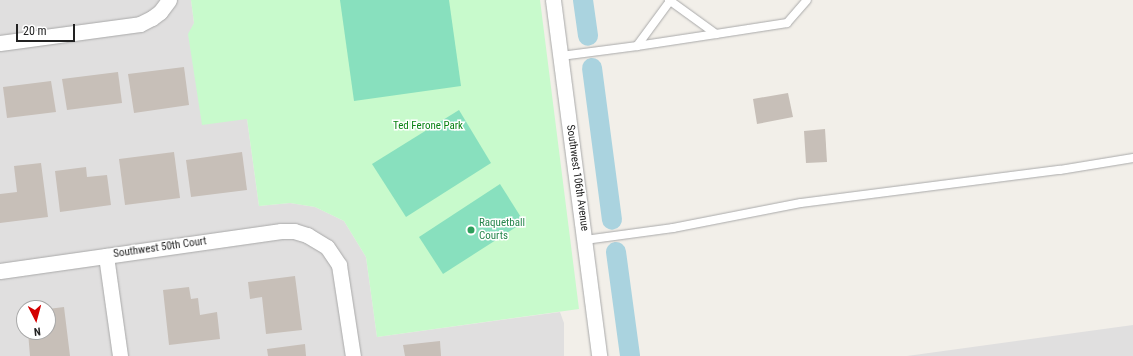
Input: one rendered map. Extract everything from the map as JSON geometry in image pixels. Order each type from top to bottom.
[{"type":"street","name":"Southwest 106th Avenue","points":[[553,0],[599,356]]},
{"type":"street","points":[[0,43],[140,24],[152,18],[168,2]]},
{"type":"street","name":"Southwest 50th Court","points":[[0,271],[281,231],[294,231],[318,240],[330,251],[339,265],[353,356]]},
{"type":"street","points":[[106,256],[120,356]]},
{"type":"lane","points":[[561,56],[787,23],[805,5],[807,0]]},
{"type":"lane","points":[[637,46],[670,1],[716,34]]},
{"type":"lane","points":[[585,240],[673,228],[801,203],[1060,170],[1133,158]]},
{"type":"shaded area","points":[[0,0],[191,0],[194,23],[189,35],[247,119],[259,206],[290,203],[315,207],[344,221],[366,257],[377,337],[560,312],[564,323],[564,356],[0,356]]},
{"type":"shaded area","points":[[1133,325],[1133,356],[907,356]]},
{"type":"green space","name":"Ted Ferone Park","points":[[191,0],[540,0],[579,309],[377,337],[366,257],[344,221],[315,207],[290,203],[259,206],[247,119],[202,125],[188,34],[194,23]]},
{"type":"green space","points":[[340,0],[449,0],[461,86],[354,101]]},
{"type":"green space","points":[[459,110],[491,163],[406,217],[372,164]]},
{"type":"green space","name":"Raquetball Courts","points":[[500,184],[524,222],[443,274],[419,237]]},
{"type":"building","points":[[184,67],[189,105],[134,113],[128,74]]},
{"type":"building","points":[[118,72],[122,103],[67,110],[62,79]]},
{"type":"building","points":[[51,81],[56,112],[7,118],[3,87]]},
{"type":"building","points":[[788,93],[793,117],[757,124],[753,99]]},
{"type":"building","points":[[825,129],[827,162],[806,163],[804,131]]},
{"type":"building","points":[[174,152],[180,198],[125,205],[119,159]]},
{"type":"building","points":[[242,152],[247,190],[191,197],[186,160]]},
{"type":"building","points":[[41,163],[48,217],[0,223],[0,194],[17,192],[14,166]]},
{"type":"building","points":[[86,167],[87,177],[107,175],[111,205],[60,212],[55,171]]},
{"type":"building","points":[[295,276],[302,330],[266,334],[262,297],[250,299],[248,282]]},
{"type":"building","points":[[189,287],[191,299],[198,298],[200,315],[217,312],[220,339],[169,345],[163,290]]},
{"type":"building","points":[[64,307],[70,356],[30,356],[29,340],[56,340],[56,308]]},
{"type":"building","points":[[440,341],[441,356],[405,356],[403,345]]},
{"type":"building","points":[[305,344],[306,356],[268,356],[267,349]]},
{"type":"waterway","points":[[583,0],[588,36]]},
{"type":"waterway","points":[[592,68],[612,220]]},
{"type":"waterway","points":[[616,252],[630,356]]},
{"type":"place","name":"Raquetball Courts","points":[[471,230]]}]
